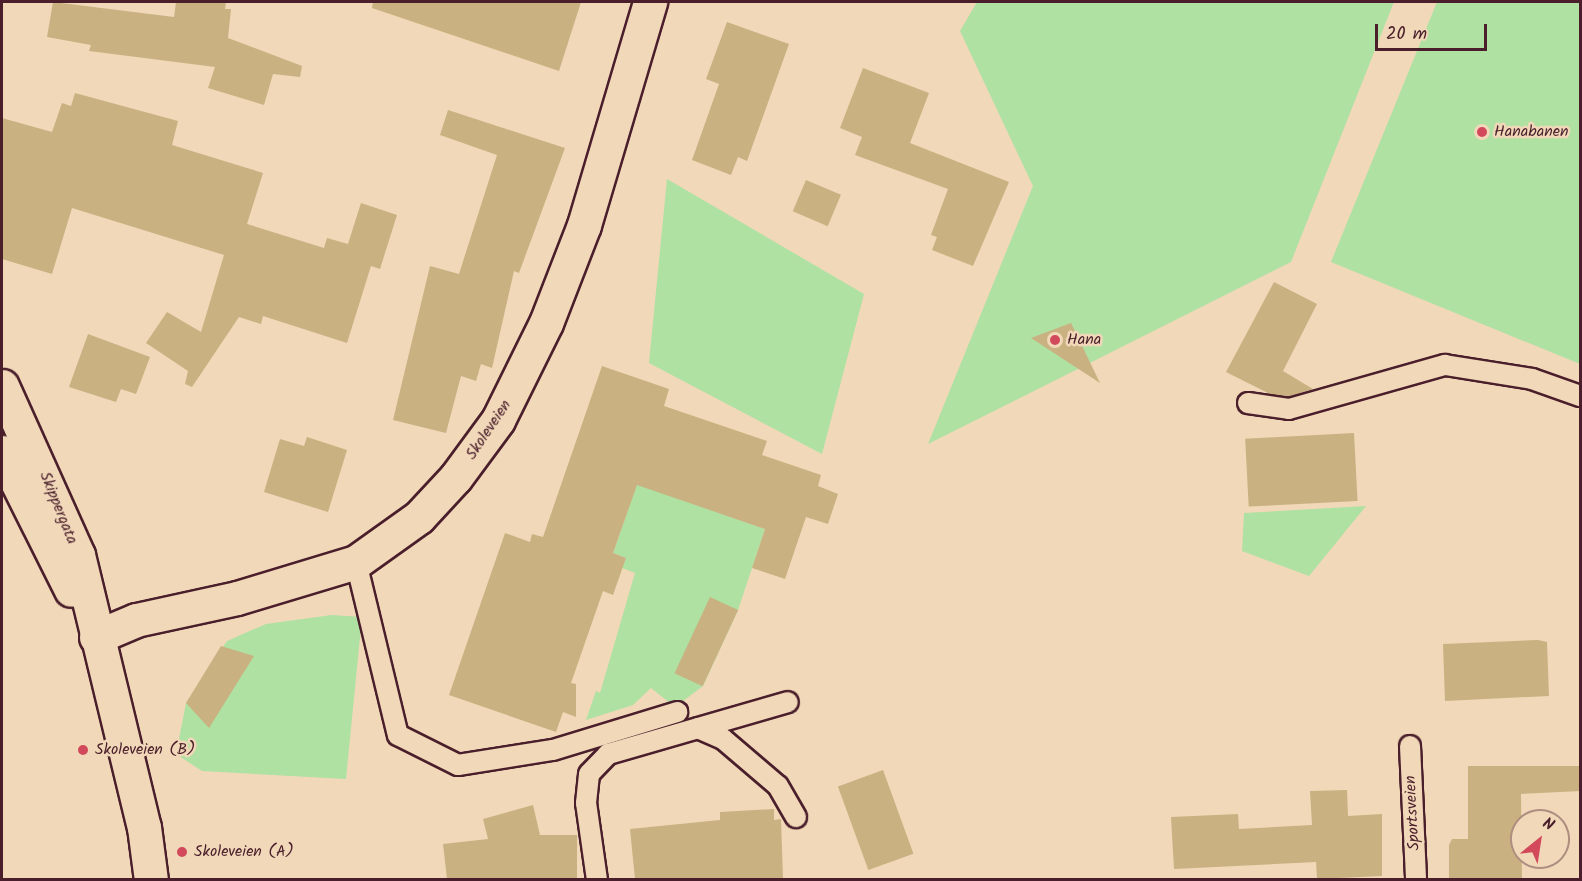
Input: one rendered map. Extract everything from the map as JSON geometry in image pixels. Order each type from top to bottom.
[{"type":"street","name":"Skoleveien","points":[[96,637],[136,620],[237,598],[356,562],[419,517],[456,477],[525,371],[585,225],[650,2]]},
{"type":"street","name":"Skippergata","points":[[2,386],[78,555],[96,637],[144,827],[151,879]]},
{"type":"street","name":"Skippergata","points":[[2,452],[96,637]]},
{"type":"lane","points":[[1248,403],[1289,409],[1446,365],[1532,380],[1581,396]]},
{"type":"lane","points":[[356,562],[398,735],[458,765],[553,750],[677,712]]},
{"type":"lane","points":[[597,879],[586,803],[589,774],[608,754],[788,702]]},
{"type":"lane","points":[[698,728],[723,739],[778,786],[796,817]]},
{"type":"lane","name":"Sportsveien","points":[[1410,746],[1416,879]]},
{"type":"green space","points":[[977,2],[1394,2],[1291,262],[928,444],[1033,186],[960,31]]},
{"type":"green space","name":"Hanabanen","points":[[1437,2],[1580,2],[1580,364],[1331,262]]},
{"type":"green space","points":[[667,179],[864,294],[822,454],[649,363]]},
{"type":"green space","points":[[640,475],[648,488],[765,529],[738,610],[703,686],[675,707],[651,688],[633,705],[586,720],[596,691],[600,693],[635,573],[622,568],[626,558],[613,553]]},
{"type":"green space","points":[[1366,506],[1309,576],[1242,551],[1244,513]]},
{"type":"green space","points":[[332,615],[362,617],[346,779],[202,771],[176,754],[186,703],[227,641],[266,624]]},
{"type":"building","points":[[53,2],[174,17],[176,2],[226,2],[225,9],[231,9],[228,38],[302,66],[300,77],[273,74],[264,105],[208,88],[215,67],[89,51],[91,45],[47,37]]},
{"type":"building","points":[[373,2],[581,2],[559,71],[372,8]]},
{"type":"building","points":[[727,22],[789,44],[747,161],[738,157],[731,175],[692,160],[719,84],[706,79]]},
{"type":"building","points":[[863,68],[929,93],[910,143],[1009,182],[973,266],[932,250],[937,237],[931,235],[948,189],[855,155],[862,137],[840,128]]},
{"type":"building","points":[[75,93],[178,121],[172,145],[263,173],[247,224],[324,248],[327,238],[348,244],[361,203],[397,215],[380,269],[371,266],[347,343],[263,316],[261,324],[239,317],[192,387],[185,384],[188,371],[146,343],[167,312],[201,332],[224,255],[72,208],[52,274],[2,259],[2,118],[52,132],[62,103],[71,106]]},
{"type":"building","points":[[448,110],[565,148],[519,273],[514,271],[492,368],[481,364],[476,381],[461,376],[446,433],[393,420],[430,266],[459,274],[497,155],[440,135]]},
{"type":"building","points":[[806,180],[841,195],[828,226],[793,211]]},
{"type":"building","points":[[1274,282],[1317,304],[1283,371],[1313,389],[1288,397],[1270,394],[1226,372]]},
{"type":"building","points":[[1071,323],[1100,383],[1031,338]]},
{"type":"building","points":[[88,334],[150,357],[136,394],[121,389],[116,402],[69,387]]},
{"type":"building","points":[[602,366],[669,389],[664,406],[767,441],[762,455],[821,475],[818,486],[838,494],[828,524],[806,517],[785,579],[752,568],[765,529],[637,485],[613,553],[626,558],[613,595],[603,591],[571,683],[576,684],[576,717],[563,712],[556,732],[449,695],[505,533],[530,542],[532,534],[543,537]]},
{"type":"building","points":[[1354,433],[1358,501],[1249,507],[1245,439]]},
{"type":"building","points":[[307,437],[347,450],[328,512],[264,492],[280,439],[304,446]]},
{"type":"building","points":[[710,597],[738,610],[703,686],[675,673]]},
{"type":"building","points":[[1538,640],[1547,642],[1549,696],[1445,701],[1443,644]]},
{"type":"building","points":[[221,646],[254,656],[209,728],[186,703]]},
{"type":"building","points":[[1468,766],[1581,766],[1581,791],[1521,794],[1521,809],[1510,809],[1510,869],[1522,869],[1522,879],[1449,879],[1449,845],[1452,839],[1468,839]]},
{"type":"building","points":[[883,770],[913,854],[868,870],[838,786]]},
{"type":"building","points":[[1347,790],[1348,816],[1382,814],[1382,876],[1317,879],[1316,862],[1174,869],[1171,817],[1238,814],[1239,829],[1312,825],[1310,791]]},
{"type":"building","points":[[533,805],[540,835],[577,835],[577,879],[447,879],[443,844],[488,839],[483,819]]},
{"type":"building","points":[[774,809],[774,820],[781,819],[783,879],[635,879],[630,829],[720,820],[720,812]]},
{"type":"place","name":"Hanabanen","points":[[1482,132]]},
{"type":"place","name":"Hana","points":[[1055,340]]},
{"type":"place","name":"Skoleveien (B)","points":[[83,750]]},
{"type":"place","name":"Skoleveien (A)","points":[[182,852]]}]
